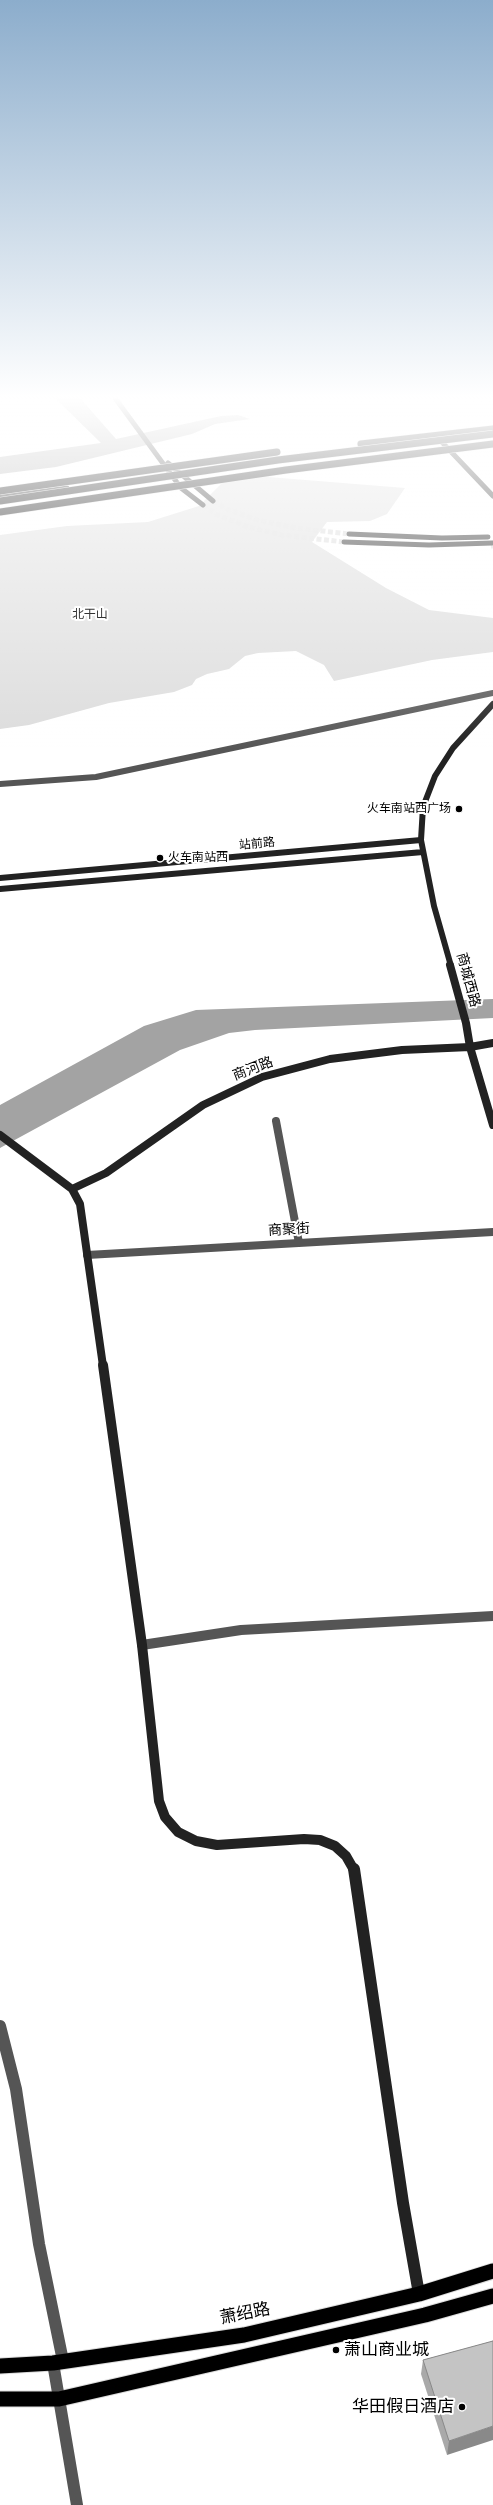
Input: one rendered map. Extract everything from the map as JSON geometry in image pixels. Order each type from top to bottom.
[{"type":"highway","points":[[0,518],[20,515]]},
{"type":"main road","points":[[349,534],[442,538],[488,537]]},
{"type":"main road","points":[[344,542],[492,545]]},
{"type":"main road","name":"商城西路","points":[[493,704],[453,748],[435,776],[423,807],[421,840],[434,906],[460,997],[470,1047],[493,1126]]},
{"type":"main road","name":"站前路","points":[[0,878],[421,840]]},
{"type":"main road","points":[[0,889],[423,852]]},
{"type":"main road","points":[[470,1047],[493,1043]]},
{"type":"main road","points":[[470,1047],[493,1049]]},
{"type":"main road","name":"商河路","points":[[72,1189],[106,1173],[203,1105],[262,1077],[330,1059],[402,1050],[470,1047]]},
{"type":"main road","points":[[0,1135],[72,1189],[80,1204],[142,1645],[159,1801],[165,1817],[178,1832],[196,1841],[217,1844],[304,1839],[320,1840],[335,1846],[346,1856],[354,1868],[402,2203],[419,2294]]},
{"type":"main road","name":"萧绍路","points":[[0,2366],[58,2362],[244,2335],[419,2294],[493,2271]]},
{"type":"main road","points":[[0,2399],[59,2399],[425,2315],[493,2296]]},
{"type":"street","points":[[0,784],[96,777],[493,692]]},
{"type":"street","points":[[276,1120],[299,1243]]},
{"type":"street","name":"商聚街","points":[[87,1255],[493,1232]]},
{"type":"street","points":[[142,1645],[241,1630],[493,1616]]},
{"type":"street","points":[[0,2026],[16,2089],[58,2362],[59,2399],[78,2505]]},
{"type":"green space","name":"北干山","points":[[171,515],[385,515],[370,521],[327,522],[312,542],[386,588],[429,610],[493,618],[493,652],[432,660],[334,681],[324,665],[296,651],[258,653],[245,656],[229,669],[207,674],[196,679],[192,685],[174,692],[109,703],[29,725],[0,729],[0,535],[67,526],[148,522]]},
{"type":"shaded area","points":[[493,999],[493,1018],[255,1030],[229,1033],[180,1050],[0,1148],[0,1105],[144,1026],[196,1010]]},
{"type":"building","name":"华田假日酒店","points":[[493,2341],[493,2426],[449,2441],[423,2360]]},
{"type":"tunnel","points":[[218,515],[248,527],[282,535],[344,542]]},
{"type":"tunnel","points":[[243,515],[261,521],[296,528],[349,534]]},
{"type":"place","name":"火车南站西广场","points":[[459,809]]},
{"type":"place","name":"火车南站西","points":[[160,858]]},
{"type":"place","name":"萧山商业城","points":[[336,2350]]},
{"type":"place","name":"华田假日酒店","points":[[462,2407]]}]
